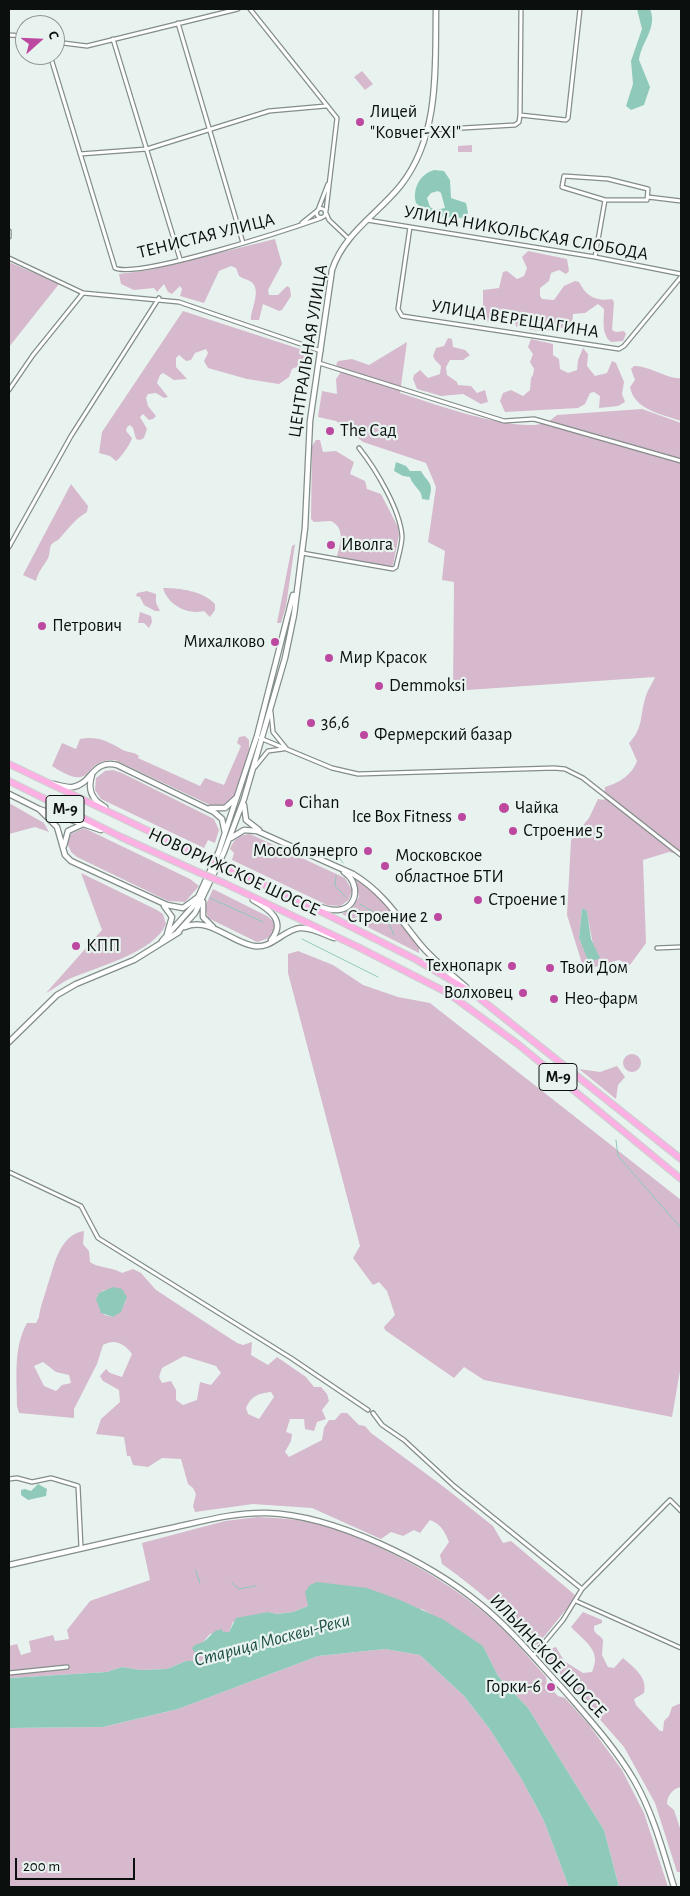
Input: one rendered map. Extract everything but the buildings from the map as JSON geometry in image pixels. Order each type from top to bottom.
[{"type":"highway","name":"НОВОРИЖСКОЕ ШОССЕ","points":[[9,764],[139,827],[294,898],[415,959],[476,996],[681,1159]]},
{"type":"highway","name":"НОВОРИЖСКОЕ ШОССЕ","points":[[9,781],[122,837],[242,891],[358,947],[448,993],[485,1019],[681,1179]]},
{"type":"street","points":[[65,43],[87,46],[238,9]]},
{"type":"street","points":[[250,9],[337,118],[326,212]]},
{"type":"street","name":"ЦЕНТРАЛЬНАЯ УЛИЦА","points":[[298,579],[306,508],[308,442],[332,270],[342,248],[349,239],[400,186],[411,171],[428,130],[433,100],[436,9]]},
{"type":"street","points":[[428,130],[515,125],[519,122],[521,9]]},
{"type":"street","points":[[520,115],[564,121],[568,118],[580,9]]},
{"type":"street","points":[[178,23],[243,244]]},
{"type":"street","points":[[113,39],[180,259]]},
{"type":"street","points":[[53,65],[80,154],[147,149],[269,112],[326,106]]},
{"type":"street","name":"ТЕНИСТАЯ УЛИЦА","points":[[80,154],[115,268],[119,270],[180,259],[243,244],[322,217],[326,212]]},
{"type":"street","points":[[330,176],[317,210],[317,215],[329,220],[349,239]]},
{"type":"street","points":[[564,176],[608,179],[648,190],[647,200],[605,200],[562,187],[564,176]]},
{"type":"street","points":[[648,196],[681,201]]},
{"type":"street","points":[[595,257],[605,200]]},
{"type":"street","points":[[317,210],[323,208],[329,220]]},
{"type":"street","name":"ТЕНИСТАЯ УЛИЦА","points":[[298,226],[317,210]]},
{"type":"street","name":"УЛИЦА НИКОЛЬСКАЯ СЛОБОДА","points":[[367,220],[595,257],[681,275]]},
{"type":"street","name":"УЛИЦА ВЕРЕЩАГИНА","points":[[410,227],[398,309],[402,316],[619,349],[624,346],[681,275]]},
{"type":"street","points":[[9,232],[9,237]]},
{"type":"street","points":[[9,258],[83,293],[159,298],[178,302],[321,352]]},
{"type":"street","points":[[9,390],[33,355],[83,293]]},
{"type":"street","points":[[9,547],[71,436],[159,298]]},
{"type":"street","points":[[319,363],[504,421],[534,419],[681,460]]},
{"type":"street","points":[[302,553],[395,568],[402,538],[400,524],[375,470],[359,448]]},
{"type":"street","points":[[157,946],[188,914],[202,896],[228,841],[244,799],[271,712],[294,615],[298,579]]},
{"type":"street","points":[[177,933],[195,913],[239,795],[258,736],[298,579]]},
{"type":"street","points":[[271,712],[272,732],[289,750]]},
{"type":"street","points":[[258,736],[332,768],[363,774],[522,768],[565,769],[583,778],[681,855]]},
{"type":"street","points":[[254,768],[268,751],[277,748],[289,750]]},
{"type":"street","name":"М-9","points":[[45,781],[75,787],[102,766],[117,765],[204,806],[222,820],[225,834]]},
{"type":"street","name":"М-9","points":[[92,773],[89,785],[94,799],[139,827]]},
{"type":"street","points":[[9,794],[39,809],[122,837]]},
{"type":"street","name":"М-9","points":[[204,806],[225,808],[239,795]]},
{"type":"street","name":"М-9","points":[[244,799],[246,820],[267,835],[348,874],[355,886],[355,896],[347,906],[336,910],[294,898]]},
{"type":"street","name":"М-9","points":[[39,809],[56,827],[65,854],[71,860]]},
{"type":"street","points":[[83,825],[73,828],[66,835],[64,847],[71,860],[168,909],[172,917],[167,936]]},
{"type":"street","name":"М-9","points":[[228,841],[236,833],[244,830],[267,835]]},
{"type":"street","name":"М-9","points":[[338,869],[354,874],[377,890],[429,954],[476,996]]},
{"type":"street","name":"М-9","points":[[242,891],[267,908],[277,920],[277,932],[266,944]]},
{"type":"street","points":[[158,903],[183,908],[202,896]]},
{"type":"street","points":[[202,896],[203,917],[219,931]]},
{"type":"street","points":[[9,1042],[61,992],[125,964],[193,924],[219,931],[246,944],[258,947],[266,944]]},
{"type":"street","name":"М-9","points":[[266,944],[292,930],[303,928],[358,947]]},
{"type":"street","points":[[657,948],[681,946]]},
{"type":"street","points":[[9,1172],[81,1206],[98,1238],[291,1358],[368,1410]]},
{"type":"street","points":[[373,1413],[382,1425],[404,1440],[454,1486],[582,1589]]},
{"type":"street","points":[[9,1479],[16,1478],[32,1482],[51,1478],[78,1486],[82,1548],[9,1565]]},
{"type":"street","points":[[533,1656],[576,1602],[582,1589],[670,1500],[681,1511]]},
{"type":"street","name":"ИЛЬИНСКОЕ ШОССЕ","points":[[82,1548],[202,1521],[249,1514],[280,1514],[317,1521],[356,1534],[431,1571],[469,1595],[508,1630],[588,1717],[621,1759],[645,1801],[674,1887]]},
{"type":"street","points":[[576,1602],[681,1648]]},
{"type":"street","points":[[9,1673],[67,1667]]},
{"type":"shaded area","points":[[362,71],[373,84],[365,90],[354,77]]},
{"type":"shaded area","points":[[472,145],[472,152],[458,152],[458,146]]},
{"type":"shaded area","points":[[275,239],[282,264],[268,290],[269,295],[278,295],[287,286],[290,288],[291,296],[282,310],[279,311],[263,304],[259,320],[251,320],[256,294],[254,285],[239,276],[236,268],[231,266],[219,271],[204,303],[180,296],[182,289],[180,286],[172,294],[168,292],[164,284],[157,292],[154,288],[134,290],[121,284],[119,274],[150,270]]},
{"type":"shaded area","points":[[528,251],[567,259],[569,271],[566,274],[559,270],[551,273],[549,281],[540,288],[542,299],[554,300],[564,286],[575,281],[579,282],[588,294],[596,299],[612,299],[614,302],[612,330],[616,332],[624,331],[626,334],[623,341],[611,342],[608,339],[604,327],[604,309],[598,304],[585,313],[573,314],[572,326],[565,329],[557,326],[547,331],[530,330],[528,326],[532,315],[528,313],[523,324],[516,327],[514,311],[510,310],[495,320],[488,322],[479,318],[467,319],[462,316],[468,309],[476,311],[483,307],[483,290],[499,288],[503,272],[507,271],[517,279],[524,276],[527,268],[522,257]]},
{"type":"shaded area","points":[[9,262],[59,284],[9,347]]},
{"type":"shaded area","points":[[183,311],[306,351],[304,364],[292,369],[289,377],[279,384],[247,379],[208,368],[204,361],[208,353],[206,349],[195,353],[191,360],[186,361],[179,355],[176,358],[176,367],[187,379],[174,380],[163,373],[160,375],[157,383],[168,397],[164,398],[156,393],[148,394],[146,398],[148,406],[156,416],[149,420],[143,414],[140,417],[147,429],[144,438],[136,439],[133,428],[130,425],[126,431],[132,438],[118,460],[116,461],[110,456],[99,453],[102,432]]},
{"type":"shaded area","points":[[448,338],[452,339],[453,347],[465,350],[470,355],[463,360],[450,360],[446,367],[447,375],[457,382],[458,385],[471,386],[477,393],[485,390],[488,402],[481,404],[463,394],[441,396],[417,389],[413,379],[414,375],[420,370],[428,378],[440,374],[441,366],[433,356],[436,348],[444,346]]},
{"type":"shaded area","points":[[531,339],[553,344],[553,355],[559,359],[560,369],[568,373],[577,370],[578,360],[583,348],[588,354],[587,366],[595,376],[607,373],[612,361],[616,363],[624,382],[622,394],[625,402],[618,406],[599,408],[600,396],[594,392],[590,393],[585,404],[578,408],[505,412],[500,401],[503,393],[511,390],[523,396],[530,390],[534,369],[530,362],[533,354],[528,347]]},
{"type":"shaded area","points":[[407,342],[400,393],[496,421],[534,425],[548,422],[557,415],[642,409],[681,423],[681,855],[669,852],[643,860],[646,943],[630,965],[619,960],[584,970],[567,915],[571,840],[589,818],[598,799],[604,800],[605,787],[624,778],[635,766],[637,761],[629,743],[637,733],[643,705],[655,677],[453,691],[454,582],[442,580],[445,551],[428,542],[436,487],[426,463],[363,442],[336,421],[318,417],[322,391],[337,394],[336,379],[343,369],[336,365],[338,361],[352,359],[369,365]],"holes":[[[582,908],[587,912],[593,945],[589,962],[579,938]]]},
{"type":"shaded area","points":[[634,366],[640,366],[671,377],[681,378],[681,421],[650,410],[637,401],[630,387],[635,380],[631,369]]},
{"type":"shaded area","points":[[316,440],[320,440],[323,452],[336,451],[354,462],[350,474],[365,481],[367,489],[381,494],[398,527],[399,535],[393,565],[389,567],[337,557],[341,537],[339,528],[331,521],[314,522],[311,519],[312,446]]},
{"type":"shaded area","points":[[71,484],[88,506],[87,512],[51,545],[48,558],[39,572],[36,581],[23,575]]},
{"type":"shaded area","points":[[295,544],[286,606],[281,623],[277,623],[292,546]]},
{"type":"shaded area","points":[[163,588],[198,593],[215,604],[215,610],[210,617],[204,611],[185,610],[169,599]]},
{"type":"shaded area","points":[[147,591],[156,594],[156,603],[160,611],[155,611],[144,605],[140,597],[136,596],[137,593]]},
{"type":"shaded area","points":[[140,612],[151,616],[152,622],[149,628],[144,623],[138,623]]},
{"type":"shaded area","points":[[245,736],[249,740],[249,750],[233,799],[223,806],[210,805],[115,760],[104,761],[96,765],[82,777],[66,774],[52,766],[62,743],[76,749],[80,739],[97,739],[134,753],[139,756],[138,758],[200,786],[205,778],[224,785],[241,746],[237,743],[239,737]]},
{"type":"shaded area","points":[[113,770],[214,819],[219,830],[215,843],[208,840],[204,848],[101,799],[95,790],[96,778],[105,771]]},
{"type":"shaded area","points":[[9,803],[44,823],[49,832],[35,827],[9,834]]},
{"type":"shaded area","points":[[84,828],[190,879],[199,886],[185,902],[168,901],[77,857],[71,852],[67,842],[71,834]]},
{"type":"shaded area","points":[[250,834],[345,878],[352,890],[349,900],[340,906],[327,905],[232,860],[234,853],[230,849],[233,843],[237,838]]},
{"type":"shaded area","points":[[81,873],[157,910],[163,914],[166,924],[150,943],[137,951],[69,979],[46,993],[102,930]]},
{"type":"shaded area","points":[[356,879],[383,901],[419,947],[419,953],[342,914],[353,907],[359,897]]},
{"type":"shaded area","points":[[213,889],[267,916],[274,922],[270,936],[257,942],[208,918],[205,907]]},
{"type":"shaded area","points":[[298,951],[333,965],[363,985],[398,997],[430,1003],[681,1200],[681,1365],[672,1417],[484,1380],[464,1367],[454,1378],[385,1330],[384,1327],[395,1315],[387,1291],[379,1282],[373,1285],[353,1258],[360,1246],[288,973],[288,954]]},
{"type":"shaded area","points":[[632,1054],[638,1057],[641,1063],[638,1069],[632,1072],[626,1069],[623,1063],[626,1057]]},
{"type":"shaded area","points":[[617,1066],[625,1077],[618,1085],[616,1099],[579,1069],[600,1072]]},
{"type":"shaded area","points":[[84,1231],[83,1244],[89,1251],[90,1262],[122,1273],[133,1269],[141,1273],[156,1290],[237,1343],[243,1345],[252,1342],[251,1355],[268,1365],[277,1357],[306,1377],[314,1387],[321,1387],[327,1394],[329,1401],[322,1410],[326,1419],[317,1422],[314,1431],[305,1429],[304,1419],[290,1419],[286,1432],[292,1434],[291,1441],[285,1452],[289,1457],[322,1440],[324,1428],[329,1420],[335,1420],[341,1413],[347,1413],[359,1425],[365,1426],[371,1433],[493,1526],[503,1543],[511,1541],[575,1595],[568,1607],[538,1644],[535,1645],[490,1602],[442,1564],[440,1555],[449,1542],[442,1529],[430,1520],[420,1533],[414,1530],[403,1536],[391,1532],[381,1539],[312,1508],[253,1504],[195,1512],[193,1506],[196,1494],[188,1484],[181,1459],[162,1458],[148,1467],[133,1465],[130,1456],[127,1456],[124,1437],[96,1434],[101,1419],[120,1402],[119,1390],[103,1381],[100,1376],[106,1369],[110,1373],[122,1377],[132,1354],[119,1343],[112,1342],[103,1345],[97,1364],[74,1409],[74,1418],[19,1413],[17,1406],[17,1363],[23,1333],[27,1323],[36,1323],[58,1253],[68,1239]],"holes":[[[104,1290],[126,1300],[122,1309],[113,1317],[104,1315],[97,1296]],[[184,1356],[216,1366],[221,1373],[211,1385],[200,1382],[197,1400],[183,1405],[176,1400],[176,1390],[171,1381],[162,1383],[159,1377],[162,1368]],[[43,1362],[56,1372],[69,1375],[71,1383],[62,1385],[56,1391],[44,1386],[34,1366]],[[271,1392],[274,1397],[259,1419],[248,1414],[246,1408],[251,1400],[259,1395]]]},
{"type":"shaded area","points":[[258,1517],[290,1519],[322,1525],[344,1532],[390,1552],[457,1592],[494,1621],[546,1677],[547,1684],[558,1696],[565,1698],[589,1725],[622,1770],[644,1813],[668,1887],[619,1887],[604,1830],[528,1708],[498,1676],[483,1646],[422,1609],[309,1603],[308,1606],[293,1612],[277,1614],[268,1612],[233,1622],[229,1632],[210,1634],[203,1642],[199,1653],[204,1655],[215,1652],[220,1658],[218,1661],[186,1661],[167,1669],[140,1670],[122,1667],[107,1672],[9,1678],[9,1646],[17,1644],[21,1655],[31,1652],[29,1641],[53,1635],[55,1641],[69,1639],[67,1630],[90,1601],[150,1580],[142,1543],[225,1521]]},
{"type":"shaded area","points":[[583,1612],[602,1620],[602,1623],[594,1626],[594,1629],[603,1640],[602,1655],[608,1667],[614,1668],[623,1658],[642,1677],[645,1687],[644,1693],[634,1699],[636,1705],[660,1731],[663,1731],[664,1721],[669,1716],[672,1707],[681,1703],[681,1787],[671,1793],[667,1804],[674,1810],[681,1831],[681,1872],[677,1872],[655,1803],[624,1747],[547,1659],[550,1649],[556,1647],[564,1661],[583,1673],[592,1672],[595,1664],[593,1652],[571,1627]]},
{"type":"shaded area","points":[[385,1649],[420,1655],[464,1696],[489,1728],[521,1778],[544,1821],[569,1887],[9,1887],[9,1728],[103,1727],[178,1709],[318,1656]]},
{"type":"water","points":[[637,9],[650,9],[652,16],[651,29],[640,53],[639,60],[650,87],[644,105],[631,110],[626,106],[633,84],[631,61],[642,29]]},
{"type":"water","points":[[434,170],[444,171],[450,180],[451,198],[466,203],[468,213],[464,218],[431,216],[416,203],[416,187],[429,172]],"holes":[[[438,191],[441,193],[445,208],[435,210],[430,207],[427,198],[431,193]]]},
{"type":"water","points":[[396,462],[406,466],[410,471],[421,471],[431,486],[429,500],[422,499],[410,477],[403,476],[394,471]]},
{"type":"water","points":[[582,908],[587,911],[591,939],[600,958],[589,963],[579,938]]},
{"type":"water","points":[[113,1287],[122,1289],[127,1297],[121,1312],[113,1317],[101,1313],[96,1299],[99,1293]]},
{"type":"water","points":[[38,1484],[47,1489],[46,1496],[28,1500],[21,1495],[21,1490],[31,1491]]},
{"type":"water","name":"Старица Москвы-Реки","points":[[317,1582],[367,1588],[400,1600],[444,1620],[483,1646],[498,1676],[528,1708],[604,1830],[619,1887],[569,1887],[544,1821],[521,1778],[489,1728],[464,1696],[420,1655],[385,1649],[318,1656],[178,1709],[103,1727],[9,1728],[9,1678],[107,1672],[122,1667],[140,1670],[167,1669],[186,1661],[218,1661],[220,1658],[215,1653],[205,1655],[194,1652],[192,1648],[216,1631],[222,1629],[223,1632],[229,1632],[236,1618],[268,1612],[277,1614],[293,1612],[308,1606],[305,1592],[310,1585]]},
{"type":"waterway","points":[[335,852],[343,863]]},
{"type":"waterway","points":[[336,876],[335,886],[346,897]]},
{"type":"waterway","points":[[210,898],[263,922]]},
{"type":"waterway","points":[[360,904],[388,921],[394,935]]},
{"type":"waterway","points":[[302,939],[378,977]]},
{"type":"waterway","points":[[616,1140],[618,1156],[681,1228]]},
{"type":"waterway","points":[[196,1572],[200,1583]]},
{"type":"waterway","points":[[232,1583],[239,1589],[256,1586]]},
{"type":"place","name":"Лицей \"Ковчег-XXI\"","points":[[360,122]]},
{"type":"place","name":"The Сад","points":[[330,431]]},
{"type":"place","name":"Иволга","points":[[331,545]]},
{"type":"place","name":"Петрович","points":[[42,626]]},
{"type":"place","name":"Михалково","points":[[275,642]]},
{"type":"place","name":"Мир Красок","points":[[329,658]]},
{"type":"place","name":"Demmoksi","points":[[379,686]]},
{"type":"place","name":"36,6","points":[[311,723]]},
{"type":"place","name":"Фермерский базар","points":[[364,735]]},
{"type":"place","name":"Cihan","points":[[289,803]]},
{"type":"place","name":"Чайка","points":[[504,808]]},
{"type":"place","name":"Ice Box Fitness","points":[[462,817]]},
{"type":"place","name":"Строение 5","points":[[513,831]]},
{"type":"place","name":"Мособлэнерго","points":[[368,851]]},
{"type":"place","name":"Московское областное БТИ","points":[[385,866]]},
{"type":"place","name":"Строение 1","points":[[478,900]]},
{"type":"place","name":"Строение 2","points":[[438,917]]},
{"type":"place","name":"КПП","points":[[76,946]]},
{"type":"place","name":"Технопарк","points":[[512,966]]},
{"type":"place","name":"Твой Дом","points":[[550,968]]},
{"type":"place","name":"Волховец","points":[[523,993]]},
{"type":"place","name":"Нео-фарм","points":[[554,999]]},
{"type":"place","name":"Горки-6","points":[[551,1687]]}]
